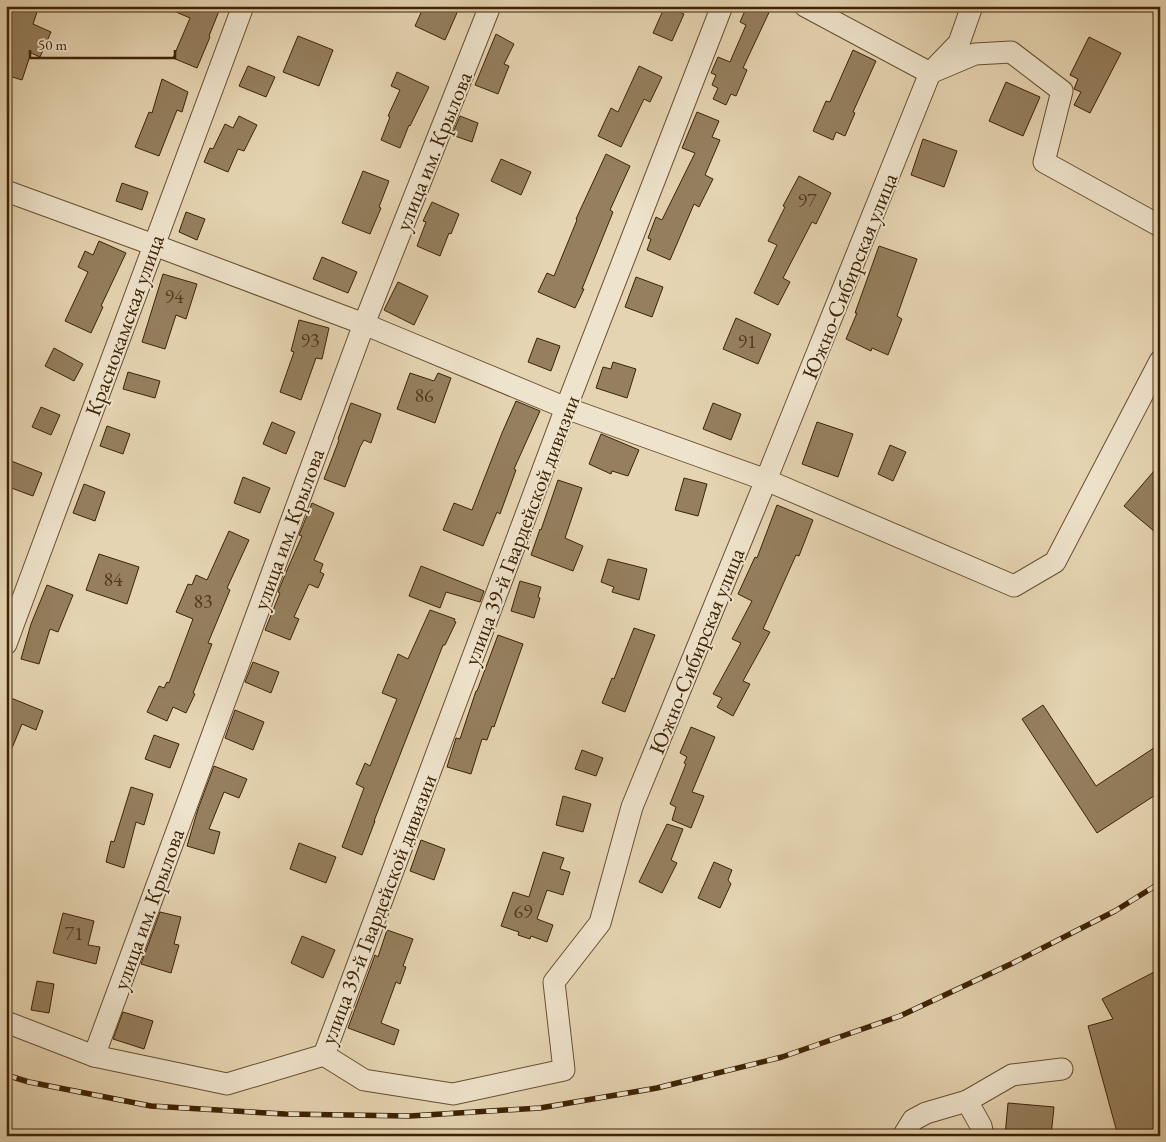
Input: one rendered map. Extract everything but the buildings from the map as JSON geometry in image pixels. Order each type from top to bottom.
[{"type":"street","name":"Краснокамская улица","points":[[6,644],[242,6]]},
{"type":"street","name":"улица им. Крылова","points":[[94,1056],[364,324],[490,6]]},
{"type":"street","name":"улица 39-й Гвардейской дивизии","points":[[324,1055],[566,408],[722,6]]},
{"type":"street","points":[[805,6],[930,73],[975,54],[1011,52],[1062,91],[1044,162],[1160,226]]},
{"type":"street","name":"Южно-Сибирская улица","points":[[324,1055],[364,1080],[454,1094],[564,1070],[554,982],[600,923],[632,808],[930,73],[959,43],[972,6]]},
{"type":"street","points":[[6,191],[154,244],[364,324],[566,408],[766,480],[1014,586],[1055,562],[1160,361]]},
{"type":"street","points":[[6,1022],[94,1056],[227,1084],[324,1055]]},
{"type":"street","points":[[904,1136],[913,1120],[926,1113],[967,1101],[1012,1074],[1062,1069]]},
{"type":"street","points":[[967,1101],[981,1126],[983,1136]]},
{"type":"railway","points":[[6,1075],[29,1082],[151,1106],[285,1114],[410,1116],[540,1108],[657,1088],[782,1057],[900,1016],[1013,963],[1115,911],[1160,883]]}]
